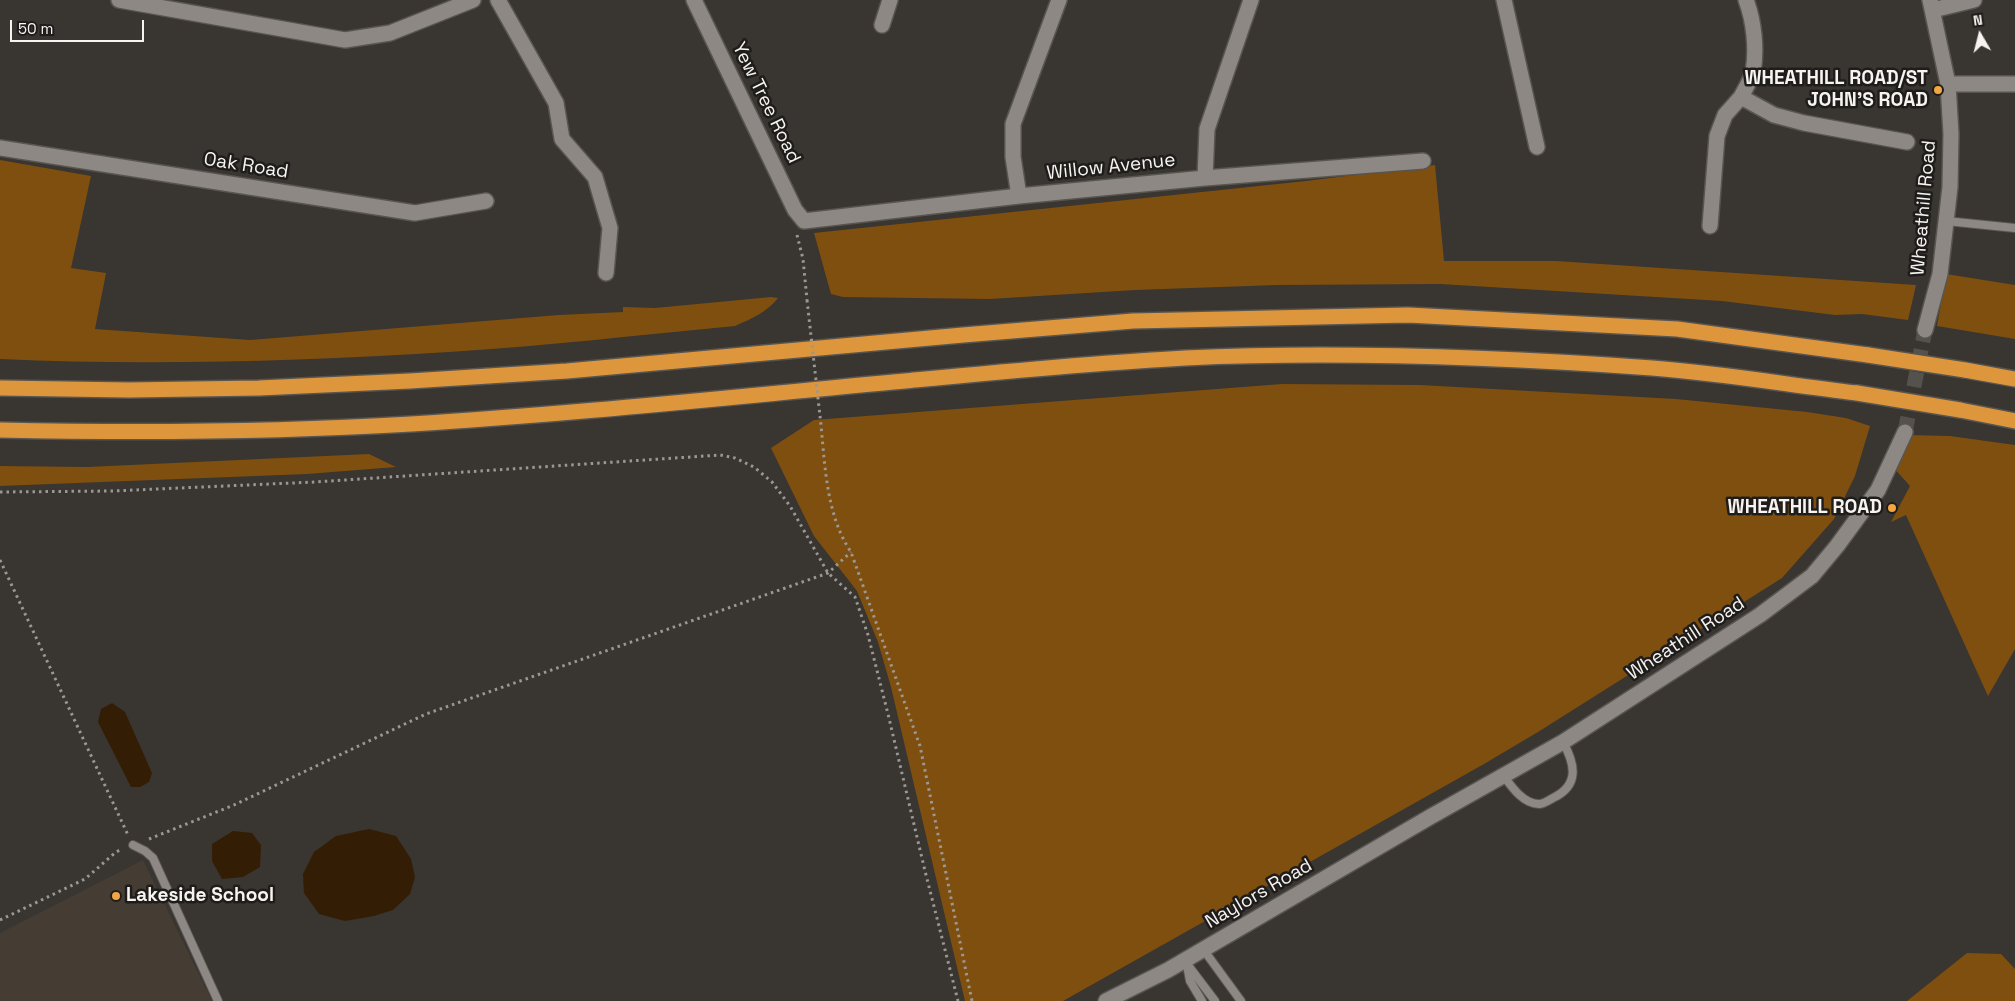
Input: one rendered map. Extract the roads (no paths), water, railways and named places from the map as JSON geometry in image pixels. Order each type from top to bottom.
[{"type":"highway","points":[[0,388],[149,390],[401,382],[567,371],[953,335],[1133,321],[1408,315],[1677,329],[1868,355],[2015,379]]},
{"type":"highway","points":[[0,430],[254,430],[410,424],[578,411],[1063,365],[1188,358],[1305,356],[1459,358],[1657,369],[1857,393],[2015,420]]},
{"type":"street","points":[[119,0],[345,40],[390,33],[473,0]]},
{"type":"street","points":[[498,0],[556,103],[562,139],[595,177],[610,228],[606,273]]},
{"type":"street","name":"Yew Tree Road","points":[[694,0],[795,210],[804,221]]},
{"type":"street","points":[[882,24],[890,0]]},
{"type":"street","points":[[1019,196],[1013,157],[1013,124],[1059,0]]},
{"type":"street","points":[[1205,178],[1207,129],[1251,0]]},
{"type":"street","points":[[1504,0],[1537,147]]},
{"type":"street","points":[[1710,226],[1716,136],[1725,115],[1741,97],[1753,73],[1754,40],[1750,11],[1746,0]]},
{"type":"street","points":[[1931,5],[1974,0]]},
{"type":"street","name":"Wheathill Road","points":[[1925,330],[1940,274],[1950,187],[1951,134],[1948,84],[1931,5]]},
{"type":"street","points":[[1948,84],[2015,84]]},
{"type":"street","points":[[1741,97],[1774,116],[1907,142]]},
{"type":"street","name":"Oak Road","points":[[0,148],[415,213],[486,201]]},
{"type":"street","name":"Willow Avenue","points":[[804,221],[1019,196],[1205,178],[1423,161]]},
{"type":"street","name":"Wheathill Road","points":[[1430,817],[1563,742],[1760,614],[1812,576],[1837,546],[1878,490],[1905,432]]},
{"type":"street","name":"Naylors Road","points":[[1106,1001],[1185,962],[1203,949],[1430,817]]},
{"type":"lane","points":[[1946,221],[2015,228]]},
{"type":"lane","points":[[1503,776],[1520,796],[1529,801],[1538,804],[1559,796],[1569,786],[1573,776],[1571,756],[1563,742]]},
{"type":"lane","points":[[132,845],[145,851],[153,858],[218,1001]]},
{"type":"lane","points":[[1203,949],[1241,1001]]},
{"type":"lane","points":[[1185,962],[1190,981],[1202,1001]]},
{"type":"lane","points":[[1185,962],[1215,1001]]},
{"type":"tunnel","points":[[1905,432],[1925,330]]},
{"type":"place","name":"WHEATHILL ROAD/ST JOHN'S ROAD","points":[[1938,90]]},
{"type":"place","name":"WHEATHILL ROAD","points":[[1892,508]]},
{"type":"place","name":"Lakeside School","points":[[116,896]]}]
